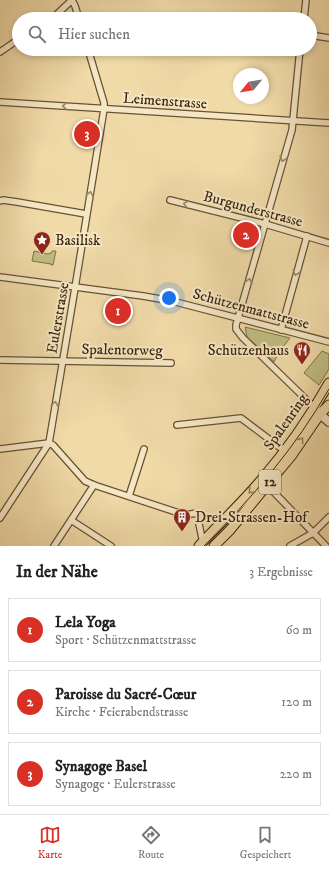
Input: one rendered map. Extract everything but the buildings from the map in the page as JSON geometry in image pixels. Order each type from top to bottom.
[{"type":"main road","name":"Spalenring","points":[[214,546],[235,524],[318,411],[329,383]]},
{"type":"main road","name":"Spalenring","points":[[318,411],[329,404]]},
{"type":"main road","name":"Spalenring","points":[[202,545],[265,482]]},
{"type":"street","points":[[58,12],[72,0],[77,12]]},
{"type":"street","points":[[305,12],[306,0]]},
{"type":"street","points":[[317,36],[329,38]]},
{"type":"street","points":[[0,52],[12,44]]},
{"type":"street","points":[[90,56],[104,103],[104,109]]},
{"type":"street","points":[[299,56],[292,130],[236,329],[239,334],[329,422]]},
{"type":"street","name":"Leimenstrasse","points":[[0,102],[293,122],[329,123]]},
{"type":"street","name":"Eulerstrasse","points":[[0,518],[49,443],[104,109]]},
{"type":"street","name":"Burgunderstrasse","points":[[170,200],[265,224],[329,243]]},
{"type":"street","points":[[0,201],[17,202],[86,214]]},
{"type":"street","points":[[281,330],[307,236]]},
{"type":"street","name":"Schützenmattstrasse","points":[[0,278],[172,301],[329,342]]},
{"type":"street","name":"Spalentorweg","points":[[0,360],[171,363]]},
{"type":"street","points":[[177,425],[241,418],[288,453]]},
{"type":"street","points":[[0,449],[49,443],[53,445],[85,481],[184,515],[197,512]]},
{"type":"street","points":[[129,496],[144,449]]},
{"type":"street","points":[[265,482],[326,546]]},
{"type":"street","points":[[54,546],[94,485]]},
{"type":"street","points":[[290,546],[313,533],[329,517]]},
{"type":"street","points":[[72,520],[110,546]]},
{"type":"street","points":[[199,524],[202,545]]},
{"type":"shaded area","points":[[34,251],[48,254],[52,251],[56,251],[53,265],[32,261]]},
{"type":"shaded area","points":[[245,327],[290,338],[279,352],[274,362],[247,337]]},
{"type":"shaded area","points":[[322,351],[329,354],[329,369],[319,385],[304,373]]},
{"type":"tram line","points":[[204,546],[239,510],[272,472],[302,432],[329,389]]},
{"type":"place","name":"Synagoge Basel","points":[[87,134]]},
{"type":"place","name":"Paroisse du Sacré-Cœur","points":[[246,235]]},
{"type":"place","name":"Basilisk","points":[[42,255]]},
{"type":"place","name":"Lela Yoga","points":[[118,311]]},
{"type":"place","name":"Schützenhaus","points":[[302,365]]},
{"type":"place","name":"Drei-Strassen-Hof","points":[[182,532]]}]
